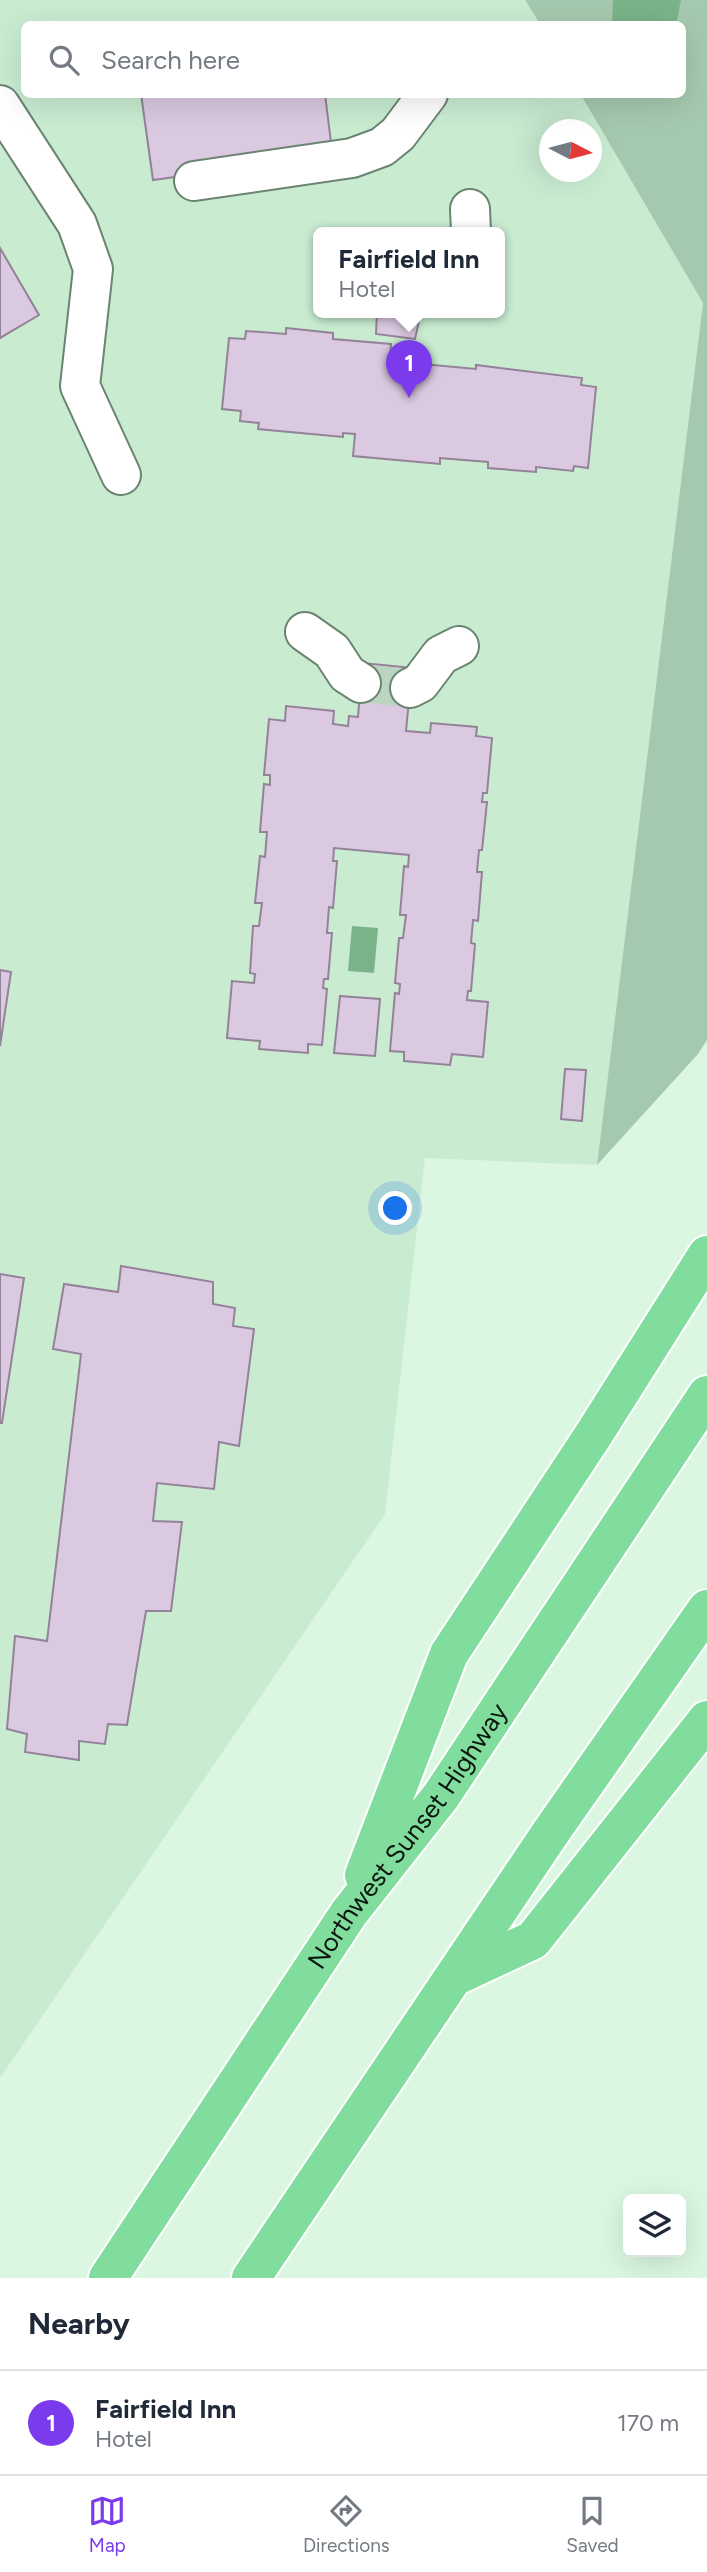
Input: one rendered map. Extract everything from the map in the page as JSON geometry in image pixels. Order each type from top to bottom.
[{"type":"highway","points":[[349,1913],[449,1654],[594,1434],[707,1255]]},
{"type":"highway","name":"Northwest Sunset Highway","points":[[108,2278],[349,1913],[441,1796],[707,1395]]},
{"type":"highway","points":[[251,2278],[551,1832],[707,1609]]},
{"type":"highway","points":[[456,1976],[533,1940],[707,1720]]},
{"type":"street","points":[[194,181],[352,158],[382,147],[398,134],[425,98]]},
{"type":"street","points":[[0,105],[78,224],[93,270],[80,386],[121,475]]},
{"type":"street","points":[[305,632],[332,651],[347,674],[360,683]]},
{"type":"street","points":[[410,688],[420,684],[441,655],[459,646]]},
{"type":"shaded area","points":[[0,0],[525,0],[538,21],[21,21],[21,98],[583,98],[595,119],[539,119],[539,182],[602,182],[602,131],[703,303],[597,1165],[425,1158],[385,1514],[0,2078]]},
{"type":"shaded area","points":[[525,0],[707,0],[707,1040],[698,1054],[597,1165],[703,303],[602,131],[602,119],[595,119],[583,98],[686,98],[686,21],[538,21]]},
{"type":"shaded area","points":[[613,0],[681,0],[677,21],[612,21]]},
{"type":"shaded area","points":[[352,926],[378,928],[374,973],[348,971]]},
{"type":"building","points":[[142,98],[325,98],[332,151],[153,180]]},
{"type":"building","points":[[0,248],[39,315],[0,338]]},
{"type":"building","points":[[377,318],[420,318],[415,339],[376,334]]},
{"type":"building","points":[[286,328],[333,333],[333,339],[391,344],[390,361],[476,369],[476,365],[582,378],[581,385],[596,387],[588,468],[574,466],[573,471],[536,467],[536,472],[488,468],[488,462],[440,458],[440,464],[353,456],[355,434],[343,433],[343,437],[258,429],[259,423],[240,421],[241,411],[222,409],[229,338],[245,339],[246,331],[286,334]]},
{"type":"building","points":[[362,663],[412,668],[406,731],[430,733],[431,723],[477,727],[476,736],[492,738],[487,793],[483,793],[482,802],[487,802],[477,872],[482,872],[478,921],[473,920],[471,943],[475,944],[471,991],[468,991],[467,1000],[488,1002],[483,1057],[452,1054],[450,1065],[404,1061],[404,1052],[390,1051],[395,993],[399,994],[400,984],[395,983],[399,938],[403,938],[406,915],[400,915],[404,866],[408,867],[409,855],[334,848],[333,861],[337,861],[333,908],[329,907],[327,933],[332,933],[328,979],[324,979],[323,988],[327,989],[322,1045],[308,1044],[308,1053],[259,1049],[260,1041],[227,1038],[232,981],[254,983],[255,974],[250,973],[253,926],[259,926],[262,903],[255,903],[260,856],[265,857],[267,832],[260,832],[264,784],[270,785],[270,775],[264,775],[269,719],[285,721],[286,706],[334,711],[333,724],[348,726],[349,716],[358,717]]},
{"type":"building","points":[[0,970],[11,972],[0,1046]]},
{"type":"building","points":[[340,996],[380,999],[375,1056],[334,1053]]},
{"type":"building","points":[[565,1069],[586,1070],[582,1121],[561,1119]]},
{"type":"building","points":[[121,1266],[213,1282],[213,1304],[235,1308],[233,1326],[254,1329],[239,1446],[219,1442],[214,1489],[157,1483],[153,1521],[182,1522],[171,1611],[146,1611],[127,1725],[108,1724],[105,1744],[79,1741],[79,1760],[25,1752],[27,1734],[7,1729],[15,1636],[47,1641],[81,1354],[53,1349],[64,1284],[118,1292]]},
{"type":"building","points":[[0,1274],[24,1278],[2,1423],[0,1423]]},
{"type":"tunnel","points":[[361,683],[410,688]]},
{"type":"place","name":"Fairfield Inn","points":[[409,398]]}]
